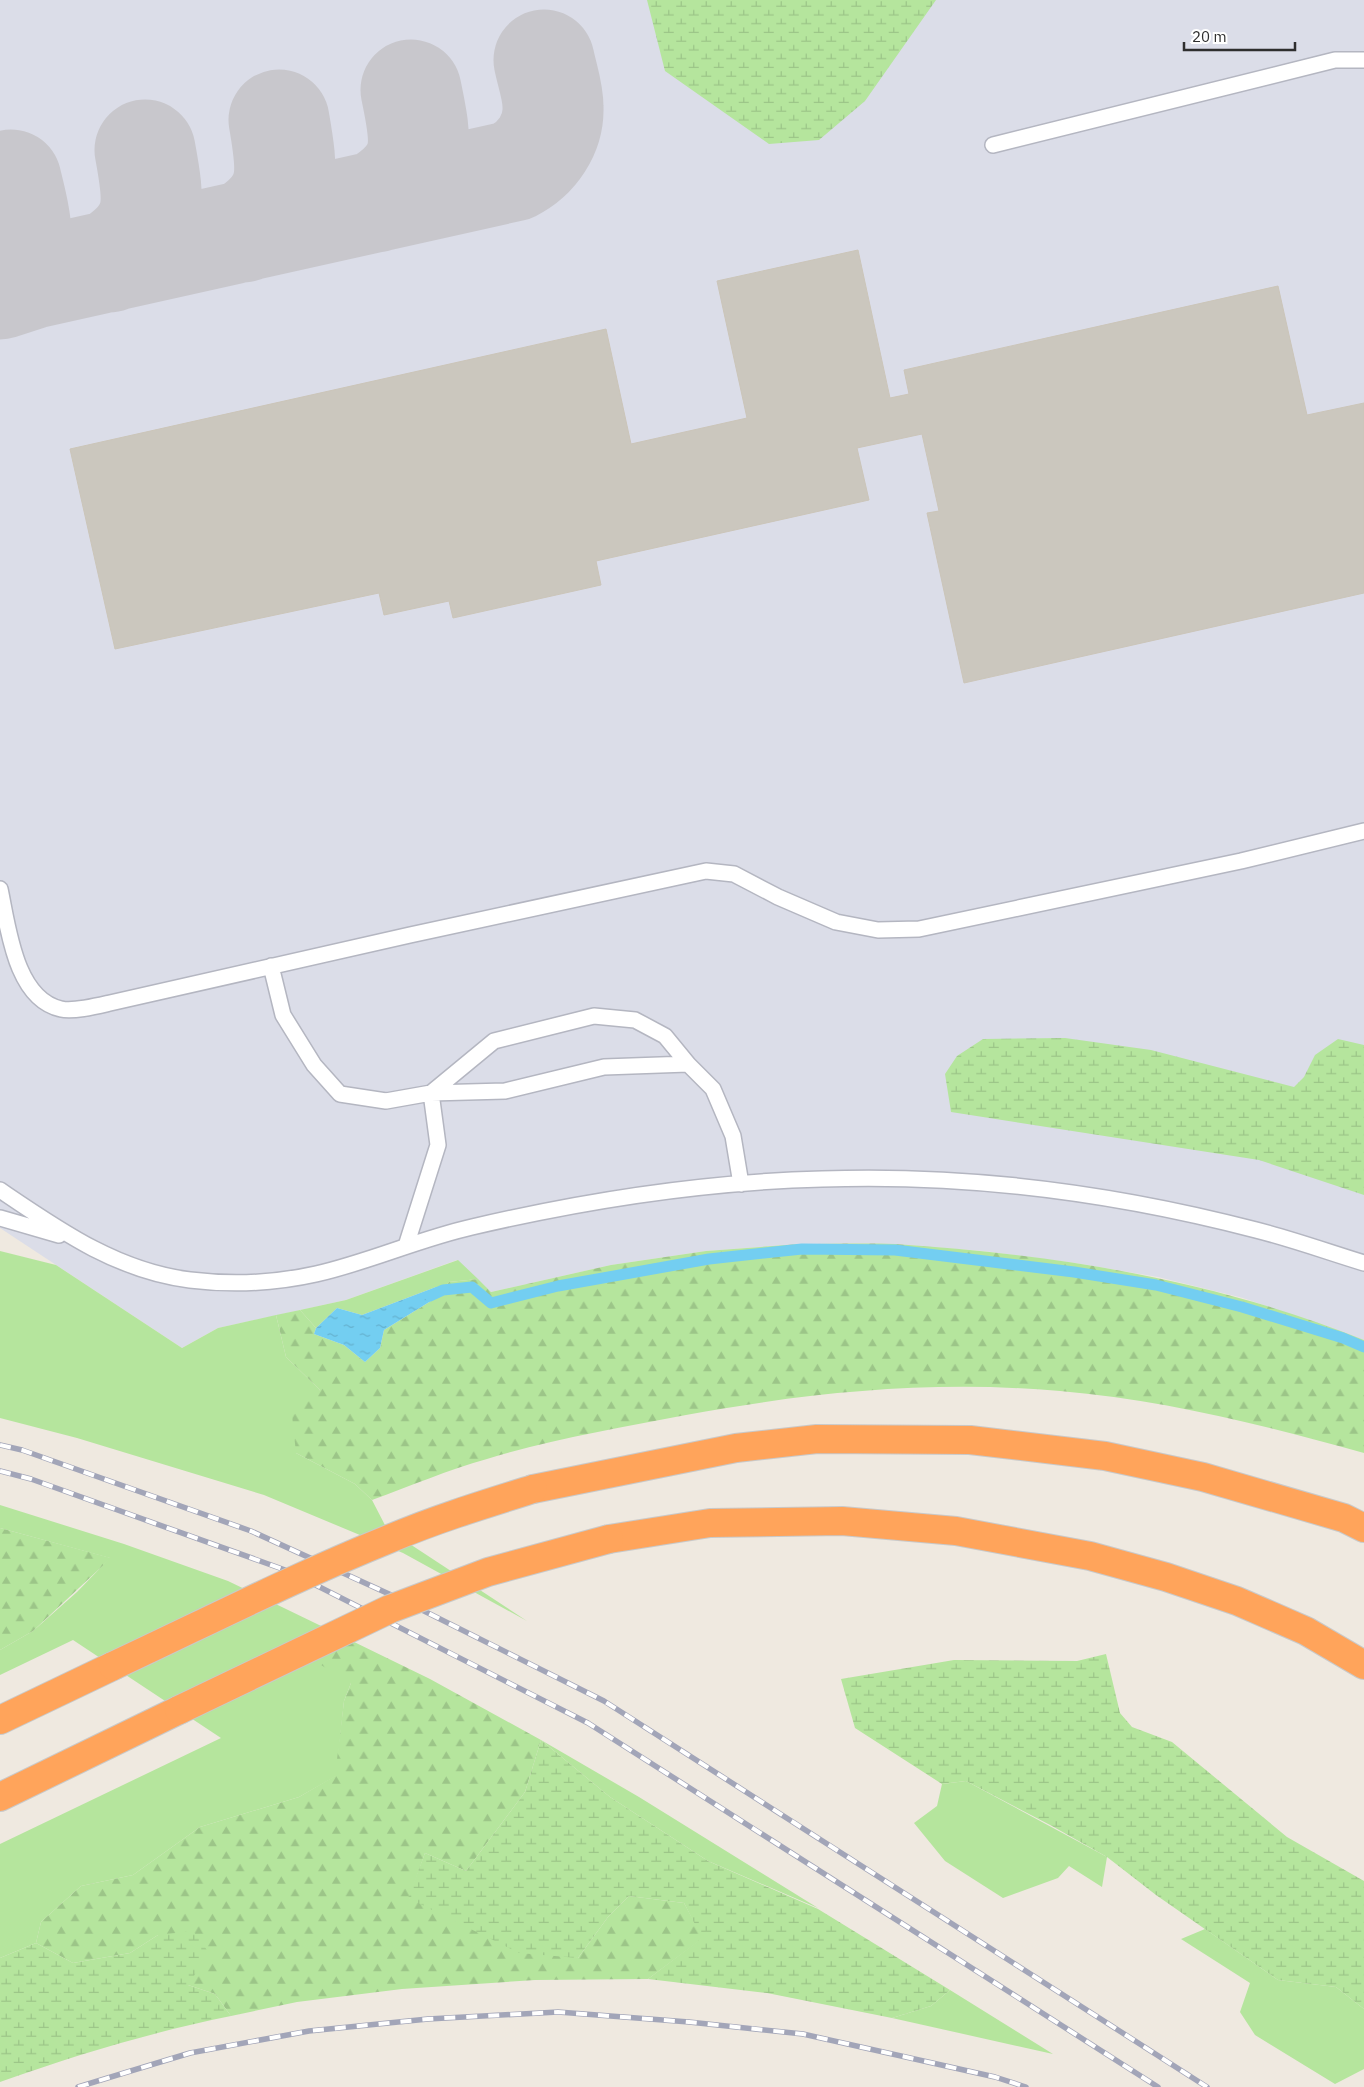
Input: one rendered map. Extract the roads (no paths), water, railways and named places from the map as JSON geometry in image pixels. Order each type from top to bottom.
[{"type":"highway","points":[[0,1720],[317,1569],[460,1512],[533,1489],[736,1448],[817,1439],[970,1440],[1105,1456],[1203,1476],[1344,1518],[1364,1528]]},
{"type":"highway","points":[[0,1797],[390,1609],[488,1572],[609,1539],[710,1523],[842,1521],[956,1531],[1090,1556],[1166,1577],[1237,1601],[1306,1631],[1364,1665]]},
{"type":"lane","points":[[993,146],[1335,60],[1364,60]]},
{"type":"lane","points":[[0,889],[17,964],[28,985],[42,1000],[61,1009],[91,1007],[706,871],[734,874],[778,897],[836,922],[878,930],[919,930],[1241,860],[1364,831]]},
{"type":"lane","points":[[271,966],[283,1015],[314,1065],[340,1094],[386,1100],[431,1093],[505,1091],[604,1067],[688,1064]]},
{"type":"lane","points":[[431,1093],[494,1041],[594,1016],[635,1020],[665,1036],[688,1064],[713,1089],[734,1136],[741,1184]]},
{"type":"lane","points":[[406,1246],[438,1145],[431,1093]]},
{"type":"lane","points":[[0,1190],[72,1238],[102,1254],[136,1268],[187,1280],[213,1282],[260,1282],[316,1274],[466,1228],[599,1200],[689,1188],[822,1178],[916,1179],[1005,1184],[1070,1192],[1132,1202],[1258,1230],[1364,1262]]},
{"type":"lane","points":[[0,1218],[72,1238]]},
{"type":"water","points":[[436,1287],[443,1290],[439,1296],[384,1330],[380,1348],[365,1362],[344,1345],[314,1334],[316,1328],[337,1308],[362,1315]]},
{"type":"waterway","points":[[430,1296],[443,1290],[472,1287],[491,1303],[558,1286],[709,1259],[802,1249],[895,1250],[1074,1272],[1156,1285],[1242,1307],[1343,1338],[1364,1347]]},
{"type":"railway","points":[[0,1445],[22,1450],[251,1531],[400,1599],[604,1701],[1207,2087]]},
{"type":"railway","points":[[0,1471],[31,1479],[288,1571],[588,1723],[1158,2087]]},
{"type":"railway","points":[[78,2087],[190,2053],[309,2031],[428,2019],[558,2012],[689,2022],[803,2034],[995,2077],[1026,2087]]}]
